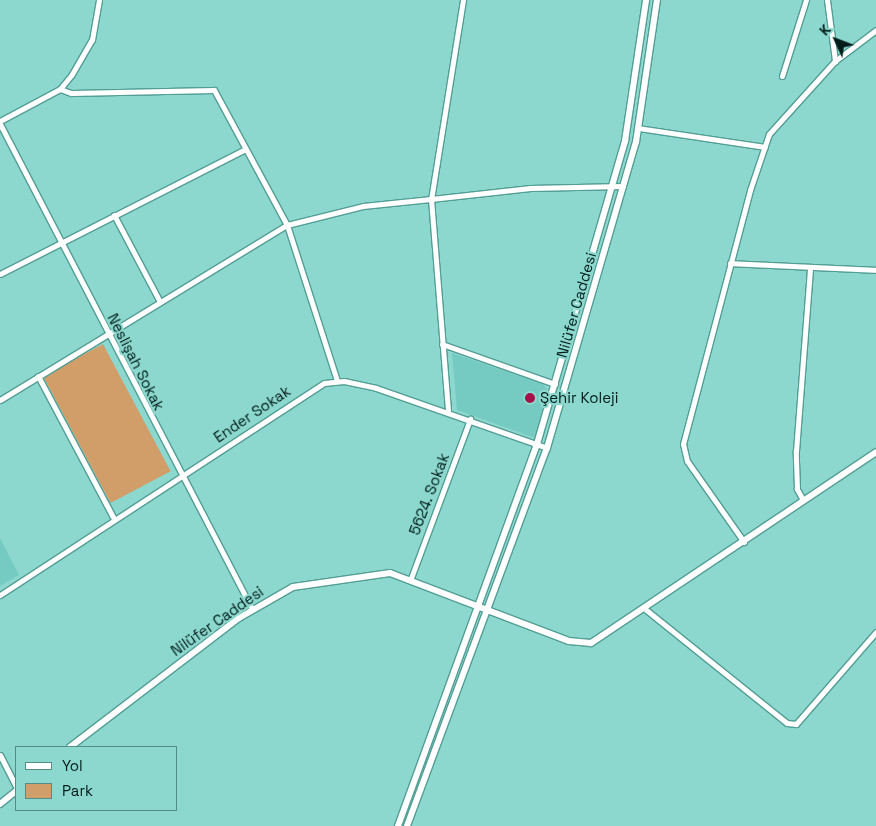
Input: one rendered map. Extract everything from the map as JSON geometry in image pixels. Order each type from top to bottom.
[{"type":"street","points":[[0,123],[60,89],[92,40],[99,0]]},
{"type":"street","points":[[448,411],[431,199],[463,0]]},
{"type":"street","points":[[398,826],[538,444],[625,141],[646,0]]},
{"type":"street","name":"Nilüfer Caddesi","points":[[407,826],[547,448],[638,128],[657,0]]},
{"type":"street","points":[[782,76],[806,0]]},
{"type":"street","points":[[827,0],[834,60]]},
{"type":"street","points":[[744,542],[687,461],[683,444],[730,263],[769,134],[834,60],[876,30]]},
{"type":"street","points":[[60,89],[71,93],[214,90],[287,225],[337,381]]},
{"type":"street","name":"Neslişah Sokak","points":[[0,123],[252,609]]},
{"type":"street","points":[[638,128],[765,147]]},
{"type":"street","points":[[0,274],[245,149]]},
{"type":"street","points":[[0,400],[287,225],[364,206],[530,188],[623,186]]},
{"type":"street","points":[[114,215],[160,302]]},
{"type":"street","points":[[730,263],[876,270]]},
{"type":"street","points":[[803,500],[797,489],[796,451],[810,268]]},
{"type":"street","points":[[442,344],[555,384]]},
{"type":"street","points":[[38,376],[114,519]]},
{"type":"street","name":"Ender Sokak","points":[[0,595],[324,383],[337,381],[376,388],[448,411],[547,448]]},
{"type":"street","name":"5624. Sokak","points":[[411,578],[470,419]]},
{"type":"street","points":[[487,608],[580,643],[601,639],[876,452]]},
{"type":"street","name":"Nilüfer Caddesi","points":[[71,746],[252,609],[293,587],[390,573],[411,578],[487,608]]},
{"type":"street","points":[[645,609],[787,723],[796,724],[876,632]]},
{"type":"street","points":[[0,755],[15,784]]},
{"type":"street","points":[[0,804],[15,792]]},
{"type":"shaded area","points":[[452,353],[543,384],[549,392],[535,438],[457,410]]},
{"type":"shaded area","points":[[0,538],[19,575],[0,586]]},
{"type":"green space","points":[[103,344],[171,471],[111,503],[43,376]]},
{"type":"place","name":"Şehir Koleji","points":[[530,398]]}]
